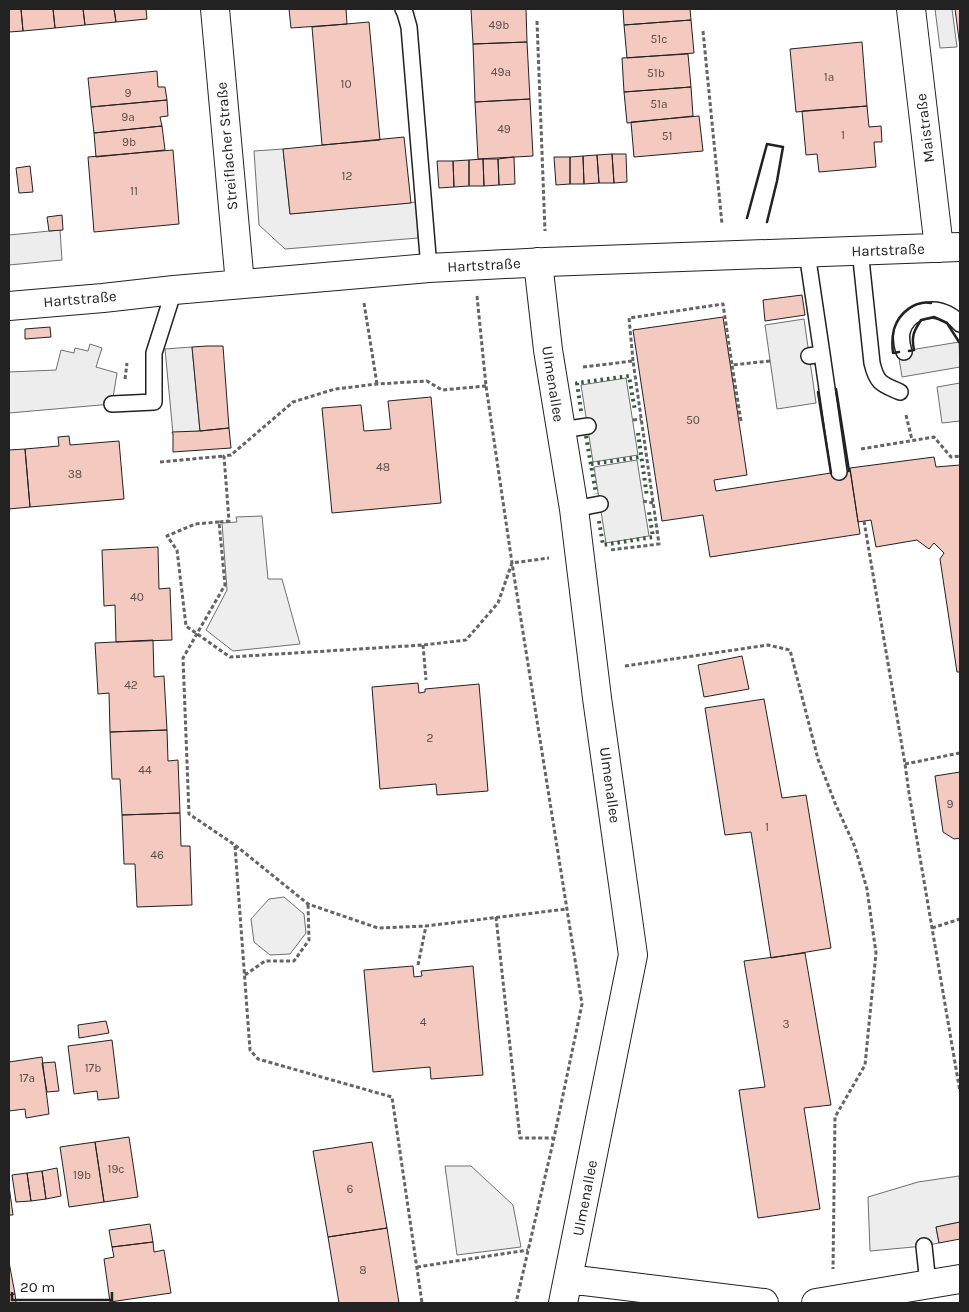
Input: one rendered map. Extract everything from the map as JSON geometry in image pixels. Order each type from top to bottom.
[{"type":"street","name":"Streiflacher Straße","points":[[215,9],[240,284]]},
{"type":"street","name":"Maistraße","points":[[910,9],[950,248]]},
{"type":"street","name":"Hartstraße","points":[[9,306],[240,284],[474,265],[950,248]]},
{"type":"street","name":"Ulmenallee","points":[[542,262],[548,350],[574,509],[633,955],[566,1291]]},
{"type":"street","points":[[825,1302],[960,1279]]},
{"type":"street","points":[[566,1291],[764,1303]]},
{"type":"lane","points":[[402,9],[409,27],[429,268]]},
{"type":"lane","points":[[860,250],[875,376],[883,385],[900,392]]},
{"type":"lane","points":[[807,253],[815,355],[840,472]]},
{"type":"lane","points":[[112,404],[154,402],[154,353],[174,290]]},
{"type":"lane","points":[[904,352],[902,333],[905,325],[921,311],[940,311],[949,314],[960,324]]},
{"type":"lane","points":[[561,430],[588,426]]},
{"type":"lane","points":[[574,509],[600,504]]},
{"type":"lane","points":[[924,1246],[928,1284]]},
{"type":"path","points":[[538,21],[542,262]]},
{"type":"path","points":[[704,31],[725,256]]},
{"type":"path","points":[[474,265],[486,386],[582,1004],[554,1138],[516,1303]]},
{"type":"path","points":[[359,274],[377,384]]},
{"type":"path","points":[[512,563],[659,544],[628,318],[723,304],[741,421]]},
{"type":"path","points":[[732,365],[770,361]]},
{"type":"path","points":[[551,371],[633,362]]},
{"type":"path","points":[[160,462],[231,455],[293,402],[335,389],[426,381],[442,390],[486,386]]},
{"type":"path","points":[[633,420],[641,418]]},
{"type":"path","points":[[853,450],[934,437],[951,457],[960,456]]},
{"type":"path","points":[[224,456],[229,521],[194,524],[167,536],[177,550],[186,626],[230,656],[422,645],[466,640],[498,603],[512,563]]},
{"type":"path","points":[[643,501],[653,503]]},
{"type":"path","points":[[864,521],[905,764],[908,793],[960,1092]]},
{"type":"path","points":[[219,522],[225,585],[183,658],[189,814],[235,845],[308,904],[378,928],[426,926],[567,909]]},
{"type":"path","points":[[422,645],[426,680]]},
{"type":"path","points":[[594,671],[768,645],[790,650],[818,759],[855,847],[867,889],[876,953],[865,1065],[835,1118],[832,1262],[825,1302]]},
{"type":"path","points":[[905,764],[960,753]]},
{"type":"path","points":[[235,845],[250,1050],[258,1059],[392,1097],[422,1303]]},
{"type":"path","points":[[244,976],[264,961],[294,961],[309,940],[308,904]]},
{"type":"path","points":[[496,917],[520,1138],[554,1138]]},
{"type":"path","points":[[932,928],[960,919]]},
{"type":"path","points":[[418,965],[426,926]]},
{"type":"path","points":[[417,1267],[528,1250]]},
{"type":"shaded area","points":[[935,9],[952,9],[957,47],[940,48]]},
{"type":"shaded area","points":[[283,149],[290,214],[417,202],[418,238],[285,249],[259,225],[254,151]]},
{"type":"shaded area","points":[[60,230],[62,260],[9,265],[9,235]]},
{"type":"shaded area","points":[[804,319],[816,403],[777,409],[765,325]]},
{"type":"shaded area","points":[[959,342],[960,367],[902,377],[898,352]]},
{"type":"shaded area","points":[[90,344],[102,348],[96,367],[117,373],[112,404],[9,413],[9,372],[56,370],[61,350],[74,353],[75,348],[88,351]]},
{"type":"shaded area","points":[[192,347],[200,431],[173,434],[165,349]]},
{"type":"shaded area","points":[[626,378],[638,455],[593,462],[581,385]]},
{"type":"shaded area","points":[[960,383],[960,421],[942,423],[937,387]]},
{"type":"shaded area","points":[[637,460],[649,536],[606,543],[594,467]]},
{"type":"shaded area","points":[[262,516],[268,579],[282,579],[300,644],[233,651],[206,630],[227,590],[222,523],[237,522],[236,517]]},
{"type":"shaded area","points":[[284,897],[304,914],[306,933],[290,954],[270,955],[254,942],[251,919],[269,899]]},
{"type":"shaded area","points":[[445,1166],[471,1166],[513,1205],[521,1247],[457,1255]]},
{"type":"shaded area","points":[[959,1176],[960,1222],[936,1227],[939,1243],[870,1251],[868,1197],[918,1182]]},
{"type":"building","points":[[9,9],[21,9],[23,31],[9,32]]},
{"type":"building","points":[[21,9],[53,9],[55,28],[23,31]]},
{"type":"building","points":[[53,9],[83,9],[85,25],[55,28]]},
{"type":"building","points":[[83,9],[114,9],[116,22],[85,25]]},
{"type":"building","points":[[114,9],[146,9],[147,19],[116,22]]},
{"type":"building","points":[[289,9],[346,9],[347,24],[291,28]]},
{"type":"building","points":[[471,9],[526,9],[527,42],[473,44]]},
{"type":"building","points":[[623,9],[690,9],[691,20],[624,25]]},
{"type":"building","points":[[955,9],[960,9],[960,47]]},
{"type":"building","points":[[691,20],[694,53],[627,58],[624,25]]},
{"type":"building","points":[[369,22],[380,140],[322,145],[312,27]]},
{"type":"building","points":[[527,42],[530,99],[475,102],[473,44]]},
{"type":"building","points":[[862,42],[867,106],[796,112],[790,49]]},
{"type":"building","points":[[688,54],[691,87],[624,92],[622,58]]},
{"type":"building","points":[[157,71],[158,87],[165,87],[167,100],[91,107],[88,78]]},
{"type":"building","points":[[691,87],[693,116],[627,123],[624,92]]},
{"type":"building","points":[[530,99],[533,156],[478,159],[475,102]]},
{"type":"building","points":[[167,100],[168,116],[160,117],[162,126],[94,133],[91,107]]},
{"type":"building","points":[[867,106],[869,127],[881,126],[882,142],[874,142],[876,167],[819,172],[817,154],[806,155],[802,111]]},
{"type":"building","points":[[699,116],[703,151],[634,157],[631,122]]},
{"type":"building","points":[[162,126],[165,150],[96,157],[94,133]]},
{"type":"building","points":[[404,137],[411,203],[290,214],[283,149]]},
{"type":"building","points":[[173,150],[179,224],[94,232],[88,157]]},
{"type":"building","points":[[612,154],[614,183],[599,183],[597,155]]},
{"type":"building","points":[[612,154],[626,154],[627,182],[614,183]]},
{"type":"building","points":[[597,155],[599,183],[584,184],[583,156]]},
{"type":"building","points":[[583,156],[584,184],[570,184],[570,157]]},
{"type":"building","points":[[514,157],[515,184],[499,185],[498,159]]},
{"type":"building","points":[[554,157],[570,157],[570,184],[556,185]]},
{"type":"building","points":[[483,159],[484,186],[469,186],[469,160]]},
{"type":"building","points":[[483,159],[498,159],[499,185],[484,186]]},
{"type":"building","points":[[469,160],[469,186],[454,187],[453,161]]},
{"type":"building","points":[[437,161],[453,161],[454,187],[439,188]]},
{"type":"building","points":[[30,166],[33,192],[19,193],[16,168]]},
{"type":"building","points":[[62,215],[63,230],[49,231],[47,217]]},
{"type":"building","points":[[802,295],[805,315],[765,321],[763,300]]},
{"type":"building","points":[[723,317],[747,475],[714,480],[716,491],[850,470],[860,534],[710,557],[703,515],[662,521],[633,330]]},
{"type":"building","points":[[50,327],[51,337],[25,339],[25,329]]},
{"type":"building","points":[[223,346],[229,428],[200,431],[192,347]]},
{"type":"building","points":[[431,397],[441,503],[332,513],[322,408],[361,405],[364,431],[391,429],[388,401]]},
{"type":"building","points":[[229,428],[231,448],[173,452],[172,432]]},
{"type":"building","points":[[69,436],[70,445],[119,441],[124,499],[30,507],[25,449],[59,446],[58,437]]},
{"type":"building","points":[[25,449],[30,507],[9,509],[9,450]]},
{"type":"building","points":[[934,457],[936,467],[960,465],[960,672],[957,672],[940,559],[944,553],[934,543],[929,549],[917,540],[876,547],[871,520],[858,522],[850,468]]},
{"type":"building","points":[[158,547],[159,589],[170,588],[172,640],[116,642],[115,605],[104,606],[102,550]]},
{"type":"building","points":[[153,640],[154,677],[164,676],[167,730],[110,732],[109,693],[98,694],[95,643]]},
{"type":"building","points":[[742,656],[749,689],[704,697],[698,665]]},
{"type":"building","points":[[418,683],[419,693],[425,692],[425,689],[479,684],[488,791],[437,795],[436,784],[380,789],[372,687]]},
{"type":"building","points":[[764,699],[782,798],[806,795],[831,948],[771,958],[751,832],[725,835],[705,708]]},
{"type":"building","points":[[167,730],[168,761],[178,760],[180,813],[122,815],[120,779],[112,779],[110,732]]},
{"type":"building","points":[[960,772],[960,838],[954,839],[943,832],[935,776]]},
{"type":"building","points":[[180,813],[181,846],[190,846],[192,905],[137,907],[135,864],[124,864],[122,815]]},
{"type":"building","points":[[805,953],[831,1105],[804,1108],[820,1209],[758,1218],[739,1090],[765,1087],[744,961]]},
{"type":"building","points":[[413,966],[414,977],[422,976],[421,971],[473,966],[483,1075],[431,1079],[430,1067],[373,1072],[364,970]]},
{"type":"building","points":[[106,1021],[109,1033],[79,1038],[78,1025]]},
{"type":"building","points":[[112,1040],[119,1098],[98,1100],[97,1091],[74,1094],[68,1046]]},
{"type":"building","points":[[42,1057],[49,1114],[26,1118],[25,1109],[9,1111],[9,1062]]},
{"type":"building","points":[[55,1062],[59,1091],[47,1092],[42,1063]]},
{"type":"building","points":[[129,1137],[138,1197],[104,1202],[95,1142]]},
{"type":"building","points":[[95,1142],[104,1202],[69,1207],[60,1147]]},
{"type":"building","points":[[372,1142],[387,1228],[328,1237],[313,1151]]},
{"type":"building","points":[[57,1168],[61,1196],[46,1199],[42,1171]]},
{"type":"building","points":[[42,1171],[46,1199],[31,1201],[27,1173]]},
{"type":"building","points":[[27,1173],[31,1201],[16,1202],[12,1175]]},
{"type":"building","points":[[9,1186],[13,1215],[9,1215]]},
{"type":"building","points":[[960,1222],[960,1239],[939,1243],[936,1227]]},
{"type":"building","points":[[150,1224],[153,1242],[112,1247],[109,1230]]},
{"type":"building","points":[[387,1228],[399,1303],[339,1303],[328,1237]]},
{"type":"building","points":[[153,1242],[154,1252],[164,1250],[171,1293],[110,1302],[104,1259],[114,1257],[112,1247]]},
{"type":"building","points":[[9,1262],[15,1294],[9,1295]]},
{"type":"building","points":[[15,1294],[16,1303],[9,1303],[9,1295]]},
{"type":"hedge","points":[[581,411],[577,383],[629,376],[635,411]]},
{"type":"hedge","points":[[638,433],[647,497]]},
{"type":"hedge","points":[[586,436],[596,494]]},
{"type":"hedge","points":[[591,464],[641,457]]},
{"type":"hedge","points":[[599,521],[603,545],[653,537],[649,512]]},
{"type":"wall","points":[[747,218],[767,144],[783,147],[767,222]]},
{"type":"wall","points":[[899,352],[893,353],[892,341],[896,323],[908,309],[919,304],[931,303]]},
{"type":"wall","points":[[909,351],[914,350],[914,334],[921,320],[934,317],[947,323],[959,342]]},
{"type":"wall","points":[[836,389],[849,471]]},
{"type":"wall","points":[[818,392],[831,473]]}]
